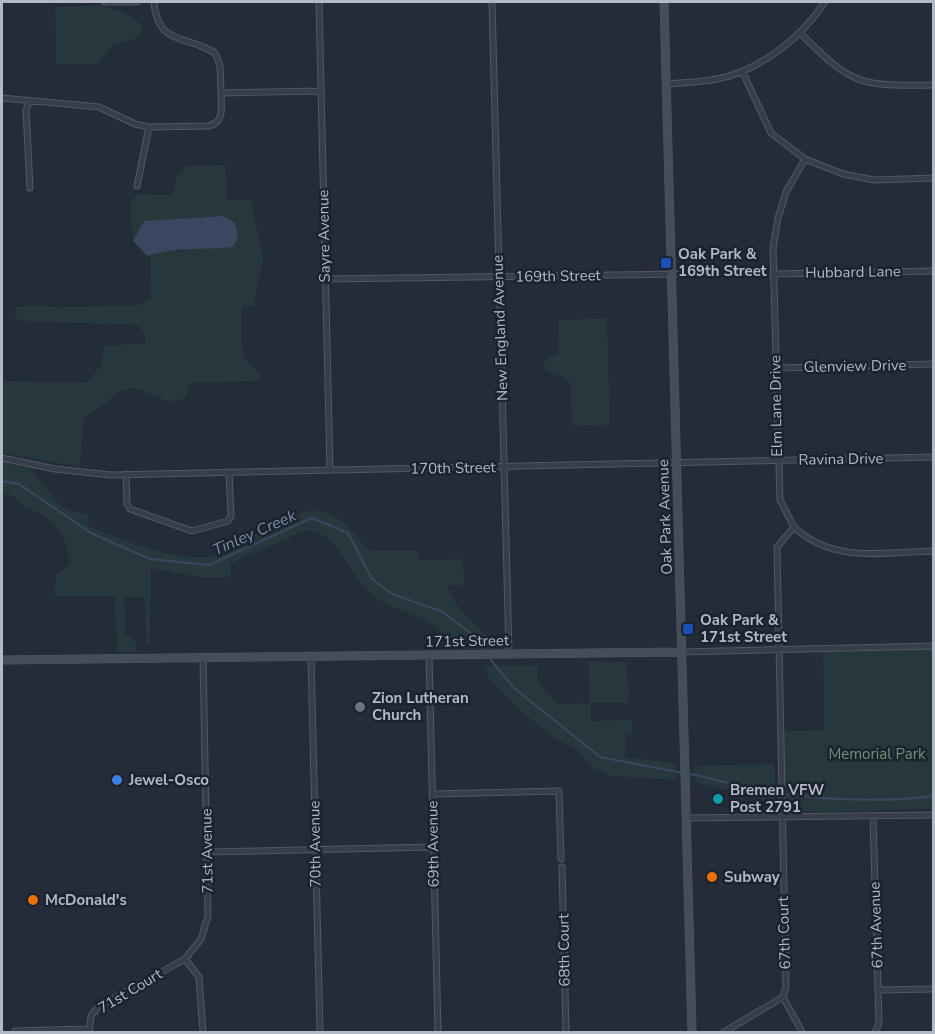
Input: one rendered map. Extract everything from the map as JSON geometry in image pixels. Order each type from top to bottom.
[{"type":"street","points":[[105,2],[137,2]]},
{"type":"street","points":[[2,98],[99,107],[135,124],[149,127],[214,125],[221,118],[220,64],[215,53],[168,34],[157,19],[154,2]]},
{"type":"street","name":"Sayre Avenue","points":[[319,2],[330,470]]},
{"type":"street","name":"New England Avenue","points":[[492,2],[509,654]]},
{"type":"street","name":"Oak Park Avenue","points":[[664,2],[692,1032]]},
{"type":"street","points":[[666,84],[718,79],[742,71],[772,55],[800,33],[825,2]]},
{"type":"street","points":[[800,33],[834,67],[856,80],[882,85],[933,85]]},
{"type":"street","points":[[742,71],[771,133],[805,159],[843,174],[874,180],[933,178]]},
{"type":"street","points":[[221,93],[321,91]]},
{"type":"street","points":[[29,101],[26,111],[30,188]]},
{"type":"street","points":[[137,186],[149,127]]},
{"type":"street","name":"Elm Lane Drive","points":[[794,527],[780,500],[777,461],[773,248],[778,218],[786,192],[805,159]]},
{"type":"street","name":"Hubbard Lane","points":[[773,274],[933,271]]},
{"type":"street","name":"169th Street","points":[[325,279],[683,274]]},
{"type":"street","name":"Glenview Drive","points":[[776,368],[933,364]]},
{"type":"street","name":"Ravina Drive","points":[[676,464],[933,457]]},
{"type":"street","name":"170th Street","points":[[2,458],[84,473],[126,474],[676,464]]},
{"type":"street","points":[[126,474],[127,504],[130,509],[197,531],[228,521],[231,516],[229,472]]},
{"type":"street","points":[[779,650],[777,547],[794,527],[818,546],[838,552],[933,551]]},
{"type":"street","name":"171st Street","points":[[2,660],[682,652],[933,646]]},
{"type":"street","name":"67th Court","points":[[779,650],[780,788],[786,987],[783,997]]},
{"type":"street","name":"69th Avenue","points":[[429,655],[438,1032]]},
{"type":"street","name":"70th Avenue","points":[[311,656],[320,1032]]},
{"type":"street","name":"71st Avenue","points":[[185,959],[201,939],[208,916],[203,658]]},
{"type":"street","points":[[432,794],[559,792],[561,859]]},
{"type":"street","points":[[686,818],[933,815]]},
{"type":"street","name":"67th Avenue","points":[[873,816],[879,1024],[875,1032]]},
{"type":"street","points":[[208,852],[433,847]]},
{"type":"street","name":"68th Court","points":[[562,867],[566,1032]]},
{"type":"street","points":[[185,959],[199,977],[203,1032]]},
{"type":"street","name":"71st Court","points":[[89,1031],[91,1016],[98,1007],[185,959]]},
{"type":"street","points":[[878,990],[933,989]]},
{"type":"street","points":[[724,1032],[783,997],[802,1032]]},
{"type":"street","points":[[15,1031],[89,1031]]},
{"type":"green space","points":[[102,5],[131,16],[143,30],[137,38],[112,46],[98,64],[56,64],[55,7]]},
{"type":"green space","points":[[226,165],[227,200],[251,200],[263,258],[254,306],[242,307],[241,334],[243,353],[251,367],[259,371],[260,381],[193,383],[188,387],[187,397],[178,401],[162,400],[135,389],[120,392],[84,419],[80,467],[2,453],[2,381],[87,383],[102,364],[104,346],[146,343],[143,331],[137,325],[26,321],[17,319],[14,313],[16,307],[140,305],[151,297],[150,257],[147,256],[163,250],[183,252],[223,216],[144,221],[133,241],[130,202],[138,194],[173,195],[176,178],[186,166]]},
{"type":"green space","points":[[607,318],[610,425],[572,426],[571,384],[565,378],[543,369],[546,359],[559,353],[558,320]]},
{"type":"green space","points":[[2,461],[31,469],[60,505],[72,511],[88,514],[88,526],[163,552],[209,557],[302,512],[313,511],[333,515],[348,527],[369,551],[418,551],[419,560],[463,559],[464,585],[447,585],[457,605],[496,649],[462,649],[431,624],[375,597],[361,584],[342,554],[327,537],[306,530],[230,564],[230,577],[198,577],[150,568],[150,645],[147,644],[144,597],[124,597],[125,636],[133,636],[138,652],[117,652],[115,596],[54,596],[56,575],[70,564],[63,539],[55,525],[49,520],[23,506],[15,497],[2,493]]},
{"type":"green space","name":"Memorial Park","points":[[933,649],[933,809],[819,812],[788,810],[785,806],[784,731],[824,730],[823,652]]},
{"type":"green space","points":[[588,662],[627,662],[629,703],[590,703],[590,721],[632,720],[632,735],[625,735],[625,757],[676,763],[677,780],[610,776],[593,769],[580,752],[551,736],[521,711],[490,679],[483,666],[537,666],[539,682],[558,704],[589,703]]},
{"type":"green space","points":[[774,764],[775,803],[695,782],[694,766]]},
{"type":"water","points":[[223,216],[235,223],[238,237],[233,247],[178,250],[147,256],[133,241],[144,221]]},
{"type":"waterway","name":"Tinley Creek","points":[[2,481],[19,484],[91,533],[150,559],[209,565],[312,518],[348,533],[372,579],[392,594],[443,612],[470,633],[483,649]]},
{"type":"waterway","name":"Tinley Creek","points":[[491,660],[513,687],[600,757],[683,773]]},
{"type":"waterway","name":"Tinley Creek","points":[[689,774],[755,789],[807,797],[870,800],[934,796]]},
{"type":"place","name":"Oak Park & 169th Street","points":[[666,263]]},
{"type":"place","name":"Oak Park & 171st Street","points":[[688,629]]},
{"type":"place","name":"Zion Lutheran Church","points":[[360,707]]},
{"type":"place","name":"Jewel-Osco","points":[[117,780]]},
{"type":"place","name":"Bremen VFW Post 2791","points":[[718,799]]},
{"type":"place","name":"Subway","points":[[712,877]]},
{"type":"place","name":"McDonald's","points":[[33,900]]}]
